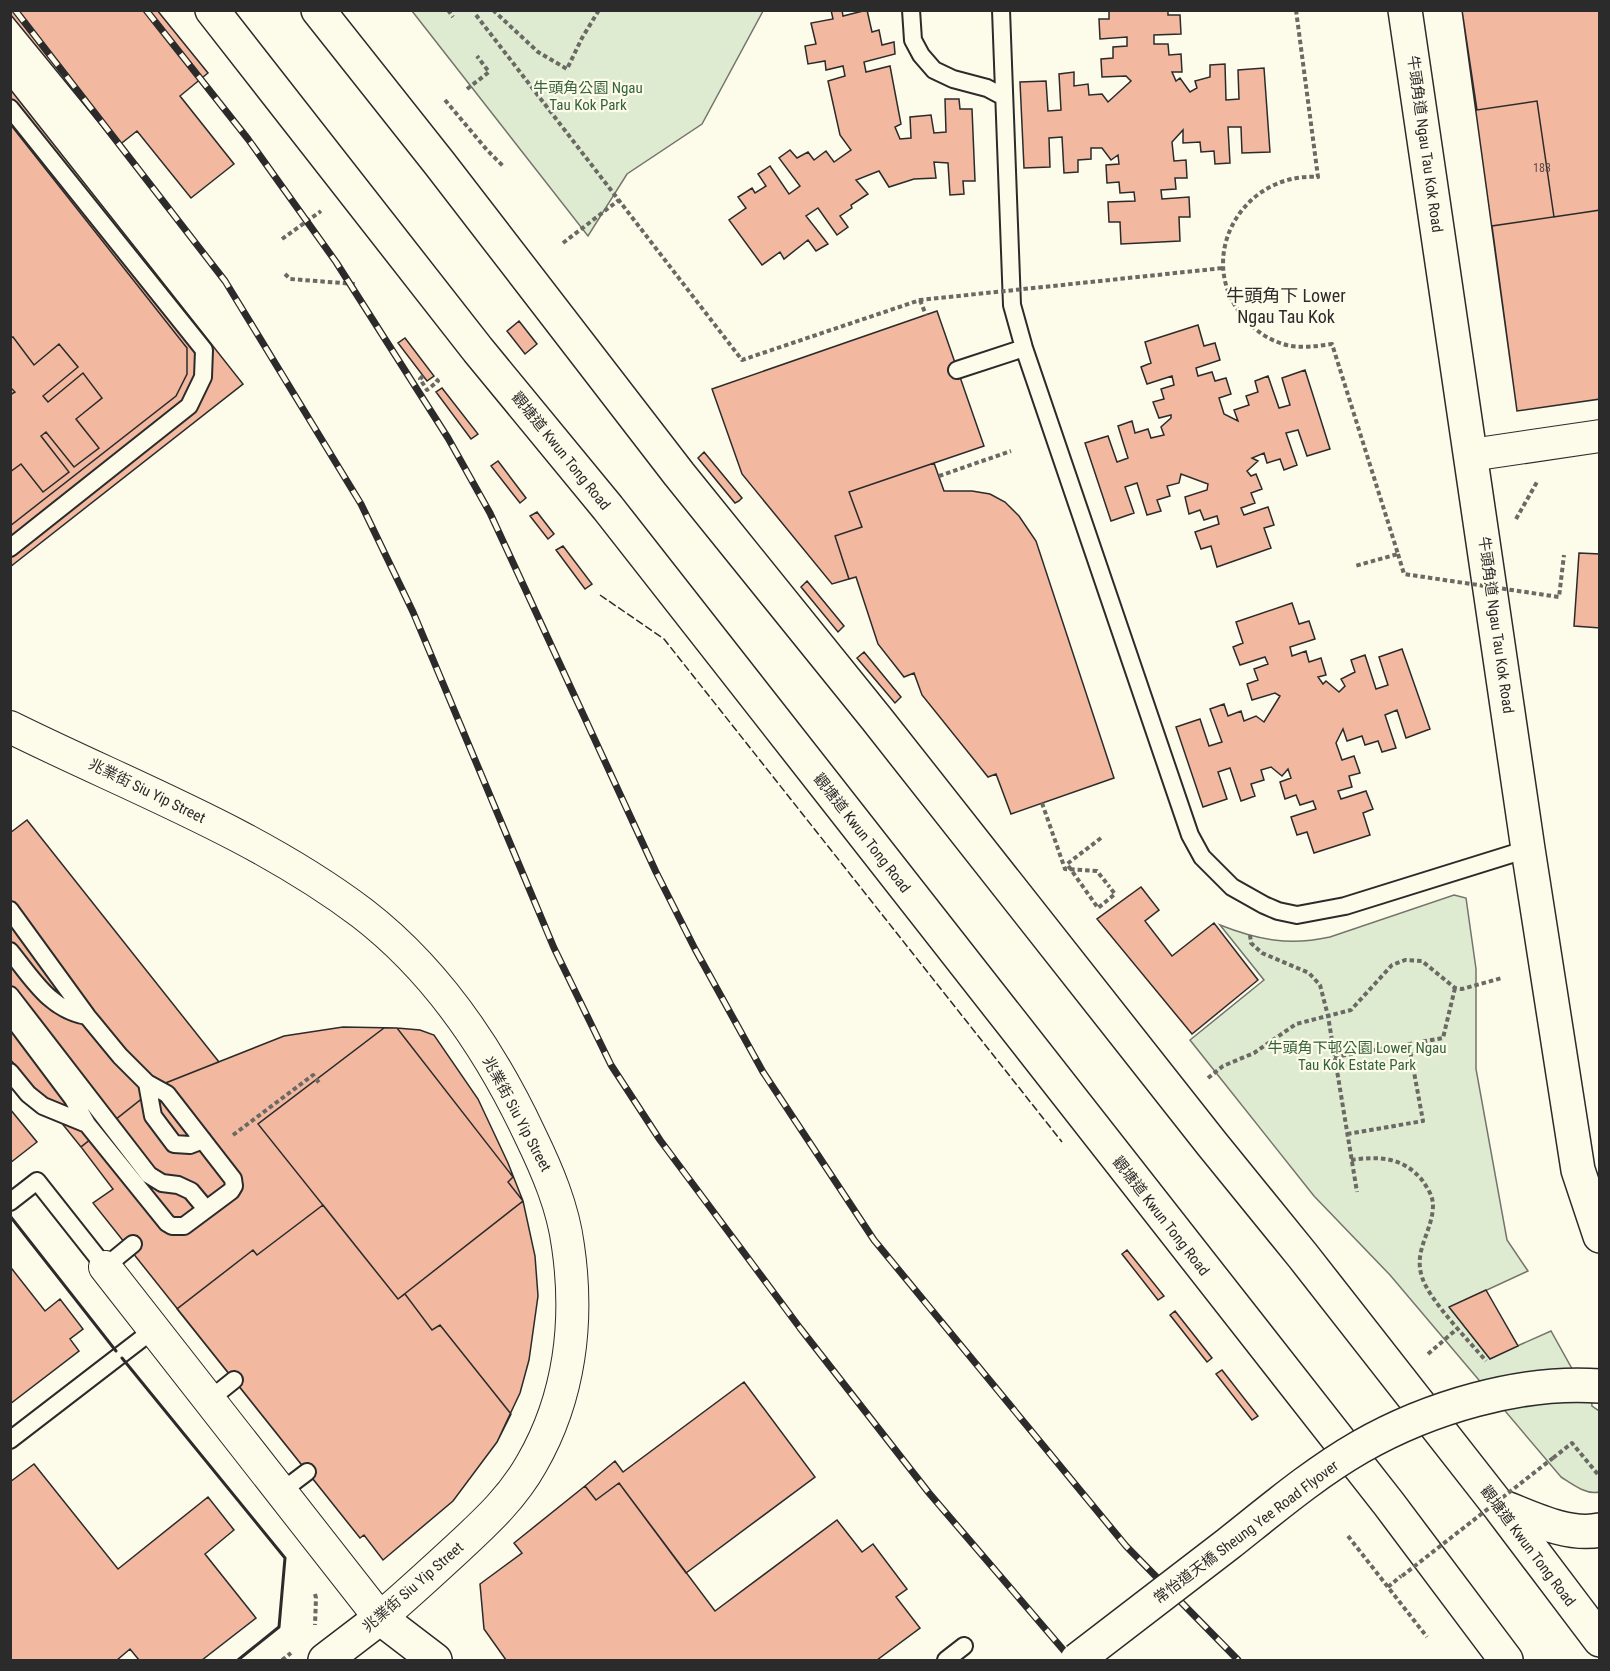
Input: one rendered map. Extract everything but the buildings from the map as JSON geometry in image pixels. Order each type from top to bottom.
[{"type":"main road","name":"觀塘道 Kwun Tong Road","points":[[212,10],[478,350],[608,508],[1389,1503],[1506,1660]]},
{"type":"main road","name":"觀塘道 Kwun Tong Road","points":[[318,10],[700,501],[876,718],[1498,1505],[1599,1640]]},
{"type":"main road","name":"牛頭角道 Ngau Tau Kok Road","points":[[1405,10],[1528,849],[1578,1170],[1599,1236]]},
{"type":"main road","name":"常怡道天橋 Sheung Yee Road Flyover","points":[[1077,1660],[1313,1478],[1360,1447],[1400,1427],[1444,1410],[1495,1395],[1542,1388],[1599,1386]]},
{"type":"main road","points":[[1498,1505],[1551,1525],[1574,1530],[1599,1530]]},
{"type":"main road","points":[[380,1618],[435,1660]]},
{"type":"main road","name":"兆業街 Siu Yip Street","points":[[325,1660],[380,1618]]},
{"type":"street","points":[[1471,455],[1599,436]]},
{"type":"street","name":"兆業街 Siu Yip Street","points":[[10,727],[226,829],[281,860],[365,915],[434,983],[465,1021],[518,1108],[550,1177],[568,1244],[573,1305],[572,1342],[565,1379],[553,1420],[534,1460],[516,1490],[488,1519],[380,1618]]},
{"type":"street","points":[[105,1267],[380,1618]]},
{"type":"lane","points":[[911,10],[913,40],[921,55],[934,70],[953,79],[987,88],[1004,97]]},
{"type":"lane","points":[[1001,10],[1012,305],[1024,348],[1190,835],[1202,857],[1218,874],[1249,898],[1278,911],[1297,915],[1345,906],[1528,849]]},
{"type":"lane","points":[[10,108],[204,350],[203,377],[189,406],[10,548]]},
{"type":"lane","points":[[957,370],[1024,348]]},
{"type":"lane","points":[[10,910],[87,1016],[120,1056],[147,1083],[167,1094],[233,1179],[234,1186],[231,1191],[184,1226],[172,1226],[166,1223],[87,1124],[73,1099],[10,1015]]},
{"type":"lane","points":[[10,951],[47,997],[58,1006],[87,1016]]},
{"type":"lane","points":[[10,995],[149,1175],[162,1183],[178,1185],[191,1191],[206,1209]]},
{"type":"lane","points":[[10,1072],[28,1094],[43,1106],[87,1124]]},
{"type":"lane","points":[[147,1083],[153,1116],[174,1144],[190,1145],[202,1140]]},
{"type":"lane","points":[[10,1202],[37,1181],[105,1267],[133,1244]]},
{"type":"lane","points":[[10,1440],[153,1330]]},
{"type":"lane","points":[[209,1400],[234,1380]]},
{"type":"lane","points":[[282,1491],[307,1472]]},
{"type":"lane","points":[[946,1660],[964,1646]]},
{"type":"path","points":[[448,10],[453,17]]},
{"type":"path","points":[[493,10],[538,52],[567,69],[599,10]]},
{"type":"path","points":[[1296,10],[1318,177],[1300,176],[1263,190],[1248,201],[1236,216],[1228,234],[1223,268],[1231,299],[1241,315],[1255,329],[1271,339],[1289,346],[1310,348],[1332,344],[1404,574],[1559,597],[1564,555]]},
{"type":"path","points":[[476,15],[742,360],[920,300],[1223,268]]},
{"type":"path","points":[[467,89],[489,72],[477,56]]},
{"type":"path","points":[[445,100],[504,167]]},
{"type":"path","points":[[563,243],[619,200]]},
{"type":"path","points":[[282,239],[321,211]]},
{"type":"path","points":[[285,274],[290,279],[355,284]]},
{"type":"path","points":[[920,300],[926,315]]},
{"type":"path","points":[[423,376],[420,379],[427,390],[438,381],[435,379]]},
{"type":"path","points":[[939,476],[1011,451]]},
{"type":"path","points":[[1516,519],[1535,483],[1544,476]]},
{"type":"path","points":[[1355,566],[1398,554]]},
{"type":"path","points":[[1042,803],[1065,869],[1097,871],[1114,894],[1098,908],[1067,864],[1101,838]]},
{"type":"path","points":[[1250,935],[1251,943],[1262,953],[1309,973],[1320,985],[1328,1016],[1357,1192]]},
{"type":"path","points":[[1208,1078],[1223,1066],[1243,1059],[1296,1024],[1351,1010],[1392,965],[1405,960],[1422,961],[1455,988],[1462,989],[1502,978]]},
{"type":"path","points":[[1334,1057],[1443,1038],[1455,988]]},
{"type":"path","points":[[1347,1134],[1423,1121],[1408,1045]]},
{"type":"path","points":[[228,1130],[232,1136],[313,1075],[320,1084]]},
{"type":"path","points":[[1351,1160],[1373,1157],[1393,1159],[1411,1168],[1428,1189],[1433,1204],[1430,1223],[1418,1258],[1422,1277],[1430,1293],[1487,1363]]},
{"type":"path","points":[[1428,1354],[1458,1328]]},
{"type":"path","points":[[1388,1587],[1572,1443],[1599,1477]]},
{"type":"path","points":[[1348,1536],[1427,1637]]},
{"type":"green space","name":"牛頭角公園 Ngau Tau Kok Park","points":[[412,11],[763,11],[702,124],[627,174],[588,236]]},
{"type":"green space","name":"牛頭角下邨公園 Lower Ngau Tau Kok Estate Park","points":[[1454,895],[1466,898],[1476,969],[1476,1069],[1507,1240],[1528,1271],[1450,1307],[1490,1358],[1551,1331],[1575,1374],[1590,1375],[1592,1406],[1599,1411],[1599,1492],[1584,1490],[1561,1477],[1390,1275],[1314,1196],[1190,1040],[1264,980],[1220,925],[1261,938],[1287,941],[1315,940]]},
{"type":"railway","points":[[15,10],[225,281],[361,504],[413,612],[554,948],[611,1065],[660,1140],[800,1328],[929,1493],[1072,1660]]},
{"type":"railway","points":[[146,10],[248,139],[336,262],[448,438],[490,513],[656,872],[695,949],[763,1072],[874,1240],[1126,1546],[1238,1660]]},
{"type":"fence","points":[[600,595],[664,639],[1062,1142]]},
{"type":"wall","points":[[10,1216],[116,1351]]},
{"type":"wall","points":[[122,1358],[285,1558],[279,1627],[238,1660]]},
{"type":"district","name":"牛頭角下 Lower Ngau Tau Kok","points":[[1286,306]]}]
